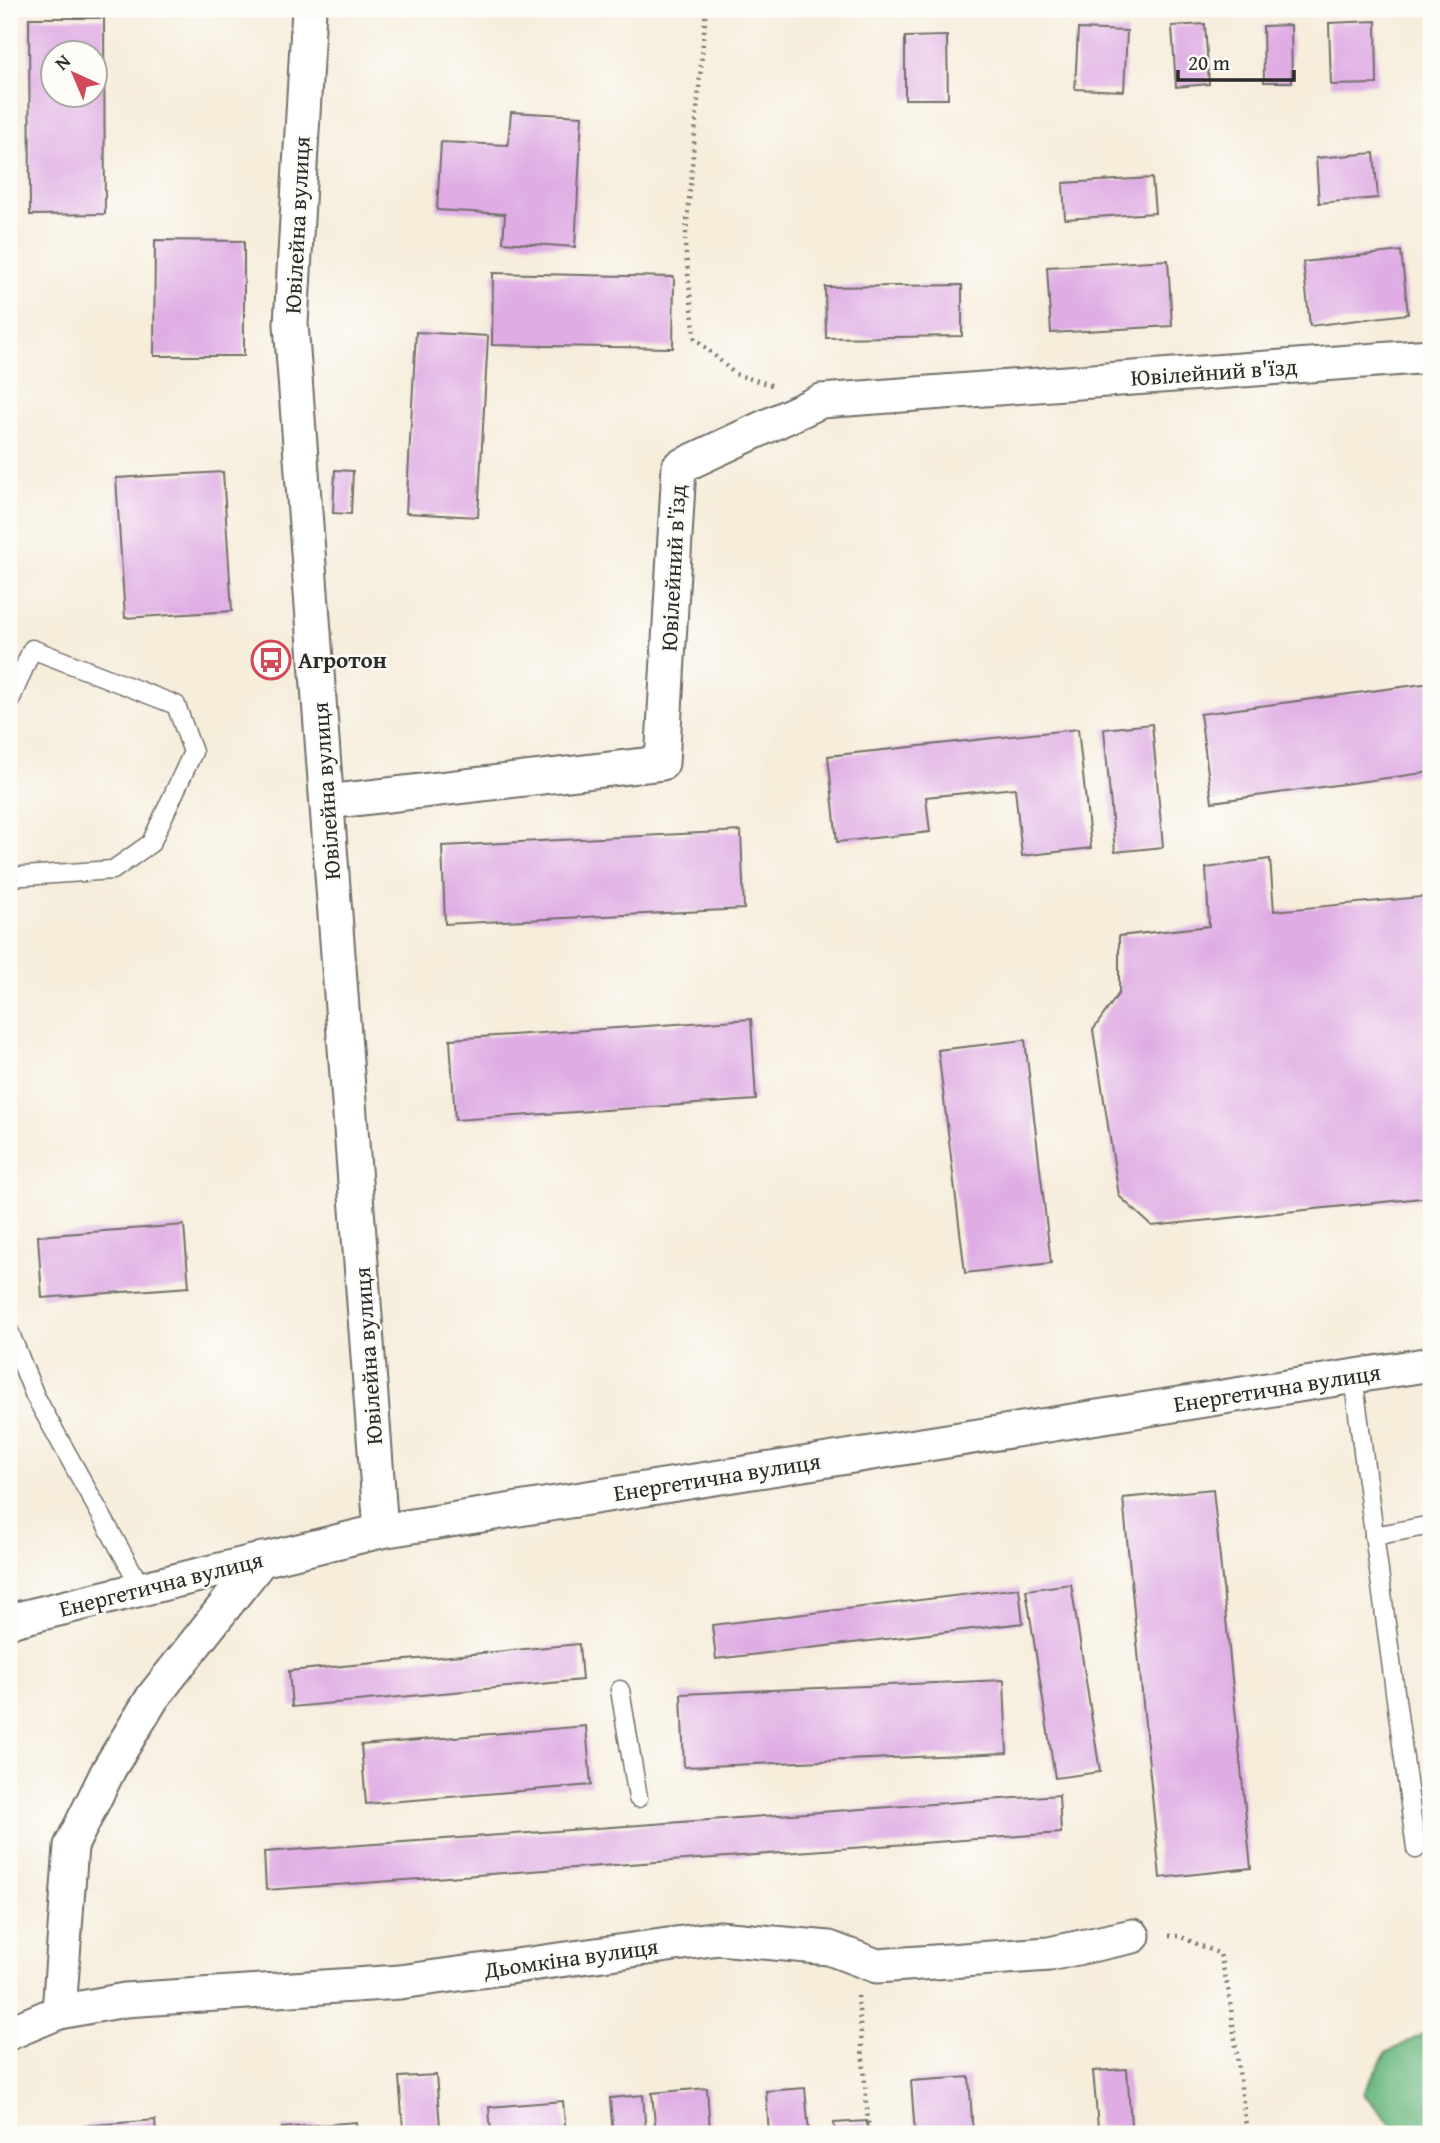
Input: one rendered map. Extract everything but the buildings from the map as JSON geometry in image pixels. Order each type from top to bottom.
[{"type":"street","name":"Ювілейна вулиця","points":[[309,9],[291,324],[381,1531]]},
{"type":"street","name":"Ювілейний в'їзд","points":[[327,802],[662,763],[679,467],[821,401],[1431,356]]},
{"type":"street","name":"Енергетична вулиця","points":[[9,1621],[381,1531],[1431,1364]]},
{"type":"street","points":[[59,2012],[71,1846],[109,1769],[153,1697],[262,1559]]},
{"type":"street","name":"Дьомкіна вулиця","points":[[9,2033],[59,2012],[125,2000],[400,1982],[719,1938],[829,1948],[877,1966],[1049,1954],[1133,1936]]},
{"type":"lane","points":[[9,703],[32,649],[176,705],[193,752],[151,843],[113,870],[9,877]]},
{"type":"lane","points":[[9,1331],[36,1396],[142,1589]]},
{"type":"lane","points":[[1353,1376],[1416,1849]]},
{"type":"lane","points":[[1374,1536],[1431,1525]]},
{"type":"lane","points":[[620,1690],[638,1798]]},
{"type":"path","points":[[706,9],[685,245],[695,338],[735,374],[821,401]]},
{"type":"path","points":[[1133,1936],[1179,1936],[1220,1954],[1229,1993],[1247,2134]]},
{"type":"path","points":[[855,1958],[869,2134]]},
{"type":"green space","points":[[1431,2030],[1431,2134],[1400,2134],[1363,2093],[1386,2053]]},
{"type":"place","name":"Агротон","points":[[271,660]]}]
